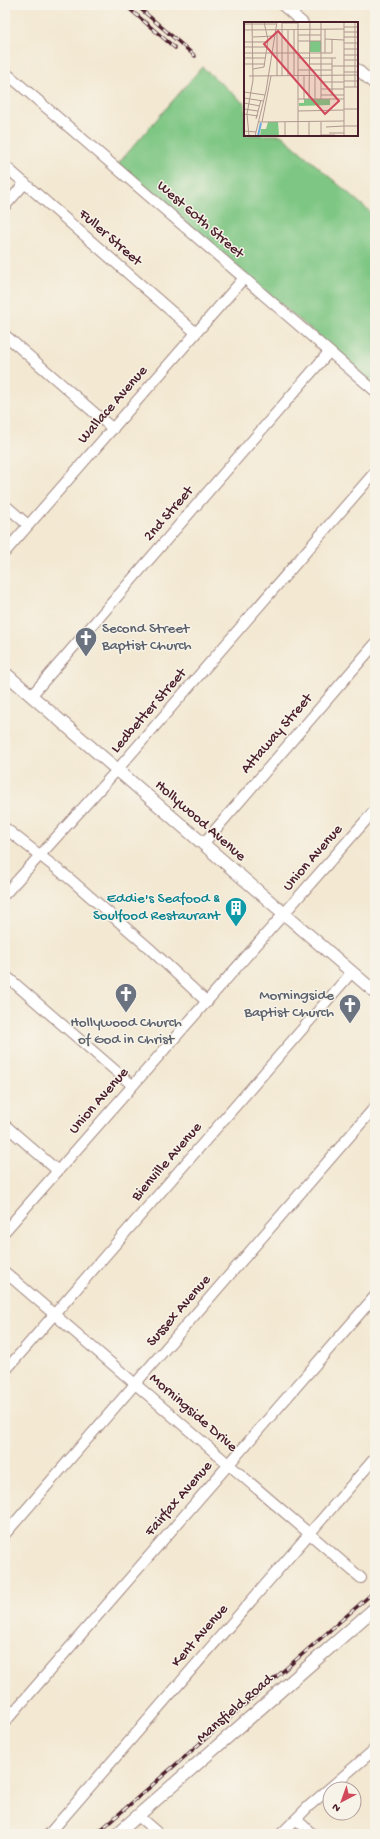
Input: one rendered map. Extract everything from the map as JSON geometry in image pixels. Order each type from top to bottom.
[{"type":"main road","name":"Hollywood Avenue","points":[[5,673],[375,992]]},
{"type":"main road","name":"Mansfield Road","points":[[117,1834],[375,1608]]},
{"type":"street","points":[[282,5],[302,22]]},
{"type":"street","points":[[358,71],[375,85]]},
{"type":"street","name":"West 60th Street","points":[[5,72],[375,391]]},
{"type":"street","name":"Fuller Street","points":[[5,166],[196,332]]},
{"type":"street","points":[[5,206],[25,183]]},
{"type":"street","name":"Wallace Avenue","points":[[5,552],[244,278]]},
{"type":"street","points":[[5,335],[112,429]]},
{"type":"street","name":"2nd Street","points":[[31,696],[329,352]]},
{"type":"street","name":"Ledbetter Street","points":[[5,894],[117,770],[375,472]]},
{"type":"street","points":[[5,505],[28,525]]},
{"type":"street","name":"Attaway Street","points":[[203,844],[375,644]]},
{"type":"street","name":"Union Avenue","points":[[5,1231],[375,810]]},
{"type":"street","points":[[5,828],[38,856],[70,879],[163,960],[207,1002]]},
{"type":"street","name":"Bienville Avenue","points":[[5,1371],[352,972]]},
{"type":"street","points":[[5,975],[132,1085]]},
{"type":"street","name":"Sussex Avenue","points":[[5,1534],[375,1107]]},
{"type":"street","points":[[5,1125],[58,1171]]},
{"type":"street","name":"Morningside Drive","points":[[5,1272],[136,1383],[361,1578]]},
{"type":"street","name":"Fairfax Avenue","points":[[5,1722],[375,1296]]},
{"type":"street","name":"Kent Avenue","points":[[49,1834],[375,1458]]},
{"type":"street","points":[[281,1834],[375,1749]]},
{"type":"street","points":[[138,1816],[159,1834]]},
{"type":"street","points":[[296,1819],[312,1834]]},
{"type":"green space","points":[[202,67],[244,103],[244,136],[282,136],[375,216],[375,385],[118,164]]},
{"type":"railway","points":[[125,5],[175,48]]},
{"type":"railway","points":[[136,5],[195,56]]},
{"type":"railway","points":[[96,1834],[375,1591]]},
{"type":"place","name":"Second Street Baptist Church","points":[[86,658]]},
{"type":"place","name":"Eddie's Seafood & Soulfood Restaurant","points":[[236,928]]},
{"type":"place","name":"Hollywood Church of God in Christ","points":[[126,1014]]},
{"type":"place","name":"Morningside Baptist Church","points":[[350,1024]]}]
